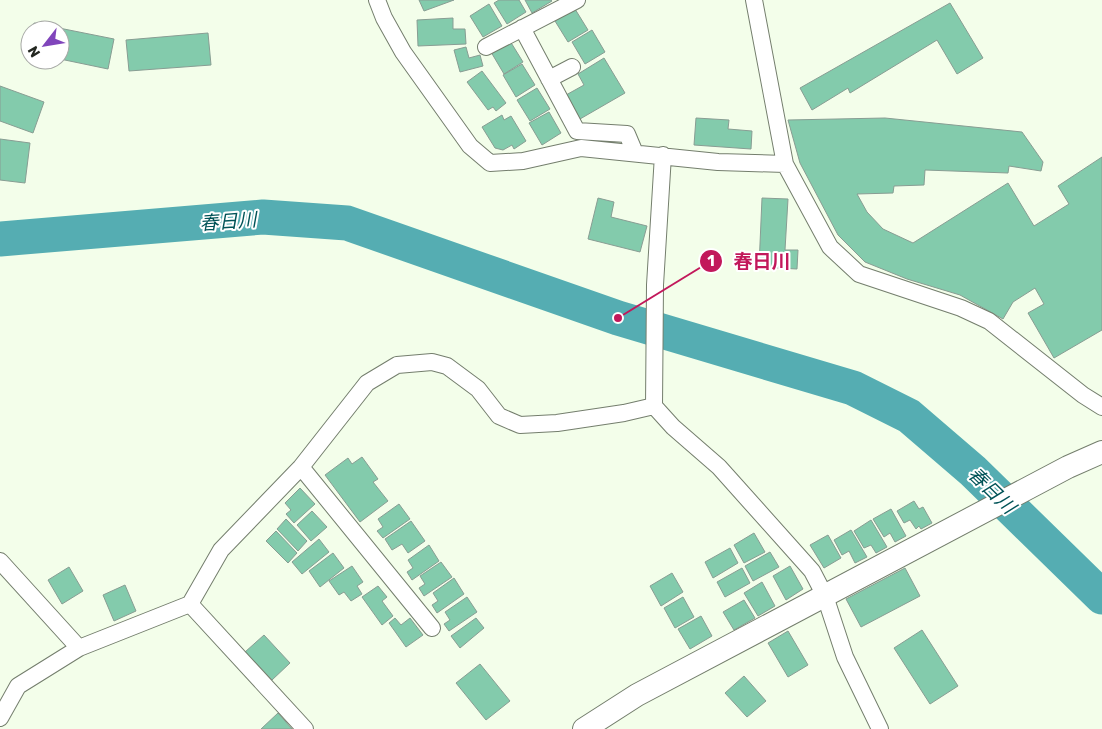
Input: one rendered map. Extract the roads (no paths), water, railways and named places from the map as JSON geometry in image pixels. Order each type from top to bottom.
[{"type":"street","points":[[377,0],[403,52],[470,146],[490,162],[523,161],[581,148],[718,162],[785,164]]},
{"type":"street","points":[[486,47],[577,0]]},
{"type":"street","points":[[754,0],[785,164],[830,247],[859,274],[961,308],[989,321],[1082,395],[1102,406]]},
{"type":"street","points":[[522,28],[577,131],[627,134],[635,153]]},
{"type":"street","points":[[549,79],[572,67]]},
{"type":"street","points":[[663,155],[655,285],[654,406],[673,428],[719,467],[812,570],[825,596],[845,657],[880,729]]},
{"type":"street","points":[[0,718],[18,686],[79,648],[190,604],[221,550],[301,467],[366,383],[397,365],[432,362],[447,366],[478,389],[499,416],[520,425],[557,423],[624,413],[654,406]]},
{"type":"street","points":[[584,729],[637,695],[1068,466],[1102,452]]},
{"type":"street","points":[[301,467],[432,628]]},
{"type":"street","points":[[0,561],[79,648]]},
{"type":"street","points":[[190,604],[305,729]]},
{"type":"waterway","name":"春日川","points":[[0,239],[263,217],[347,223],[618,318],[853,388],[909,416],[973,471],[1102,597]]},
{"type":"place","name":"春日川","points":[[618,318]]}]
